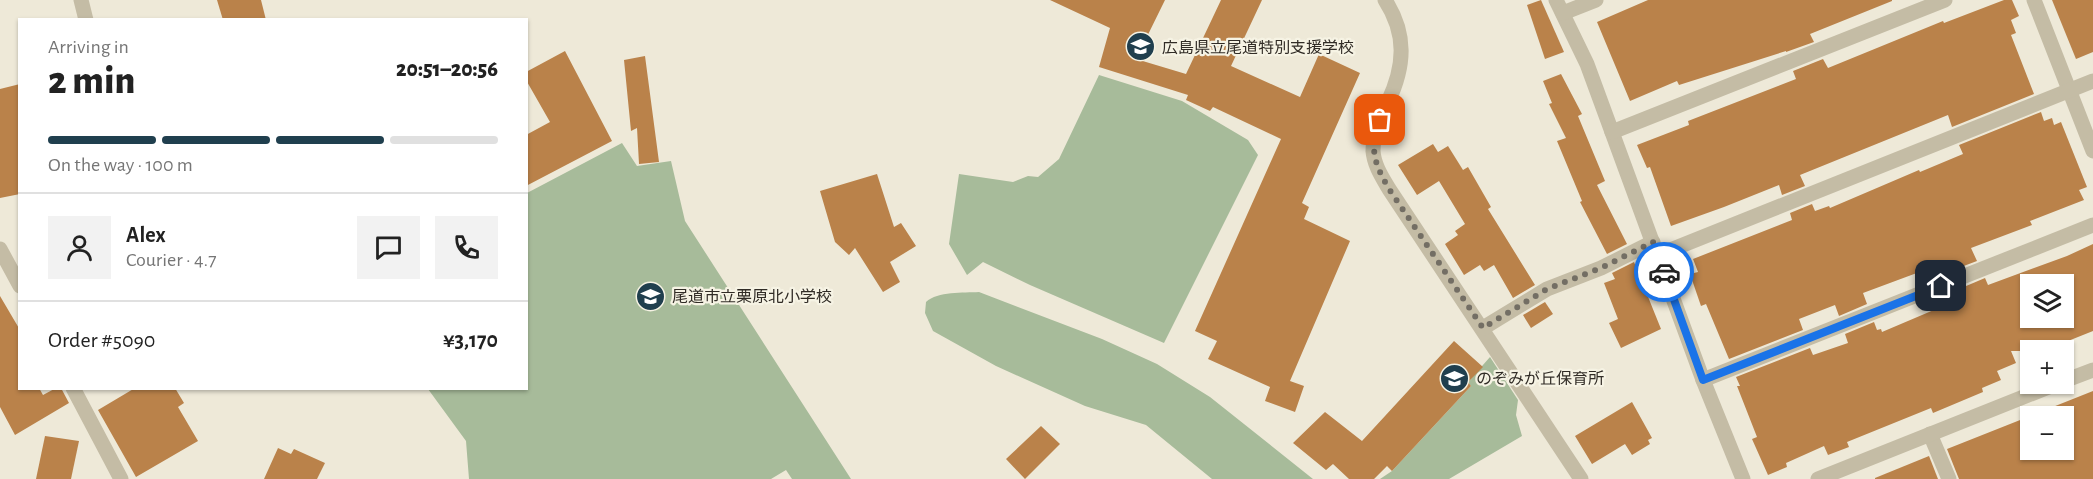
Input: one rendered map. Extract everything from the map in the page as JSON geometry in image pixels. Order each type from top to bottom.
[{"type":"street","points":[[81,0],[86,18]]},
{"type":"street","points":[[1385,0],[1398,28],[1402,49],[1401,70],[1374,135],[1373,152],[1377,169],[1581,479]]},
{"type":"street","points":[[1596,0],[1559,7],[1587,64],[1703,380],[1743,479]]},
{"type":"street","points":[[1612,132],[1945,0]]},
{"type":"street","points":[[2034,0],[2093,151]]},
{"type":"street","points":[[1483,328],[1547,289],[2093,81]]},
{"type":"street","points":[[1703,380],[2093,225]]},
{"type":"street","points":[[0,249],[18,282]]},
{"type":"street","points":[[2074,377],[2093,370]]},
{"type":"street","points":[[74,390],[121,479]]},
{"type":"street","points":[[1818,479],[2031,394]]},
{"type":"street","points":[[1930,434],[1949,479]]},
{"type":"green space","points":[[1099,75],[1182,101],[1248,140],[1258,155],[1164,343],[983,262],[967,275],[949,244],[959,174],[1013,182],[1028,176],[1038,177],[1059,159]]},
{"type":"green space","name":"尾道市立栗原北小学校","points":[[622,143],[637,166],[671,161],[685,221],[851,479],[792,479],[786,470],[771,479],[469,479],[466,441],[429,390],[528,390],[528,192]]},
{"type":"green space","points":[[979,292],[1102,339],[1157,364],[1210,397],[1313,479],[1212,479],[1146,425],[1085,406],[996,366],[933,331],[925,313],[926,302],[944,294]]},
{"type":"green space","points":[[1490,357],[1518,400],[1516,415],[1522,436],[1449,479],[1380,479],[1392,471],[1471,386],[1468,382]]},
{"type":"building","points":[[217,0],[261,0],[266,18],[222,18]]},
{"type":"building","points":[[1050,0],[1165,0],[1136,59],[1186,74],[1221,0],[1262,0],[1231,66],[1300,97],[1319,54],[1360,73],[1302,203],[1309,207],[1304,219],[1350,241],[1290,381],[1304,386],[1295,412],[1265,401],[1270,387],[1208,359],[1217,341],[1195,331],[1281,139],[1213,107],[1210,111],[1186,100],[1188,95],[1099,67],[1110,28]]},
{"type":"building","points":[[1541,0],[1564,52],[1545,59],[1527,5]]},
{"type":"building","points":[[1648,0],[1892,1],[1810,34],[1814,42],[1679,85],[1677,81],[1630,101],[1597,22]]},
{"type":"building","points":[[2004,0],[2012,0],[2019,16],[2011,20],[2016,33],[2011,35],[2034,94],[1952,127],[1948,115],[1800,175],[1805,186],[1782,195],[1779,185],[1671,226],[1650,167],[1647,168],[1637,145],[1689,125],[1688,121],[1796,79],[1793,71],[1823,59],[1828,68],[1943,21],[1944,23]]},
{"type":"building","points":[[2052,0],[2093,0],[2093,52],[2076,59]]},
{"type":"building","points":[[565,51],[612,141],[528,185],[528,134],[550,122],[528,84],[528,71]]},
{"type":"building","points":[[645,56],[659,162],[639,164],[637,128],[631,131],[624,60]]},
{"type":"building","points":[[1561,74],[1582,114],[1578,116],[1605,181],[1597,185],[1627,244],[1607,254],[1580,202],[1582,201],[1557,141],[1566,138],[1549,104],[1552,103],[1543,81]]},
{"type":"building","points":[[18,84],[18,194],[0,198],[0,89]]},
{"type":"building","points":[[2041,112],[2044,121],[2052,118],[2054,125],[2061,122],[2087,187],[2079,190],[2084,200],[2030,221],[2032,225],[1971,248],[1977,261],[1945,273],[1941,264],[1863,293],[1867,304],[1839,316],[1835,305],[1799,319],[1803,330],[1729,359],[1706,304],[1701,306],[1690,274],[1698,272],[1693,259],[1792,220],[1790,213],[1812,204],[1815,211],[1829,206],[1830,208],[1963,154],[1959,145]]},
{"type":"building","points":[[1433,144],[1438,152],[1448,146],[1463,170],[1468,167],[1491,207],[1488,209],[1535,285],[1513,298],[1494,265],[1484,271],[1480,265],[1464,275],[1445,244],[1458,235],[1455,231],[1465,224],[1439,181],[1417,195],[1398,165]]},
{"type":"building","points":[[877,174],[894,227],[901,223],[916,246],[890,262],[900,282],[883,292],[855,248],[849,255],[835,242],[820,191]]},
{"type":"building","points":[[2093,244],[2093,331],[2070,340],[2020,340],[2020,351],[2011,351],[2016,363],[1997,371],[2001,380],[1982,388],[1983,392],[1933,413],[1931,408],[1847,442],[1849,447],[1828,455],[1824,446],[1786,463],[1787,467],[1768,475],[1752,439],[1757,437],[1737,386],[1740,386],[1736,377],[1810,348],[1813,355],[1848,343],[1845,334],[1874,322],[1877,330],[1881,329],[1882,332],[1955,301],[1952,292],[1985,278],[1988,285]]},
{"type":"building","points":[[1634,262],[1661,329],[1621,348],[1609,323],[1618,319],[1604,283],[1615,279],[1612,273]]},
{"type":"building","points":[[0,296],[18,327],[18,390],[40,390],[43,395],[52,390],[62,390],[69,403],[15,435],[0,407]]},
{"type":"building","points":[[1545,302],[1553,314],[1531,328],[1523,315]]},
{"type":"building","points":[[1454,341],[1483,367],[1468,382],[1471,386],[1392,471],[1387,466],[1374,479],[1349,479],[1333,464],[1326,470],[1293,443],[1325,412],[1362,441]]},
{"type":"building","points":[[132,390],[176,390],[184,403],[178,407],[198,441],[136,477],[98,410]]},
{"type":"building","points":[[2093,391],[2093,479],[1959,479],[1947,449],[2020,420],[2020,460],[2074,460],[2074,406],[2055,406]]},
{"type":"building","points":[[1632,402],[1652,438],[1648,440],[1650,444],[1632,455],[1625,444],[1592,464],[1575,436]]},
{"type":"building","points":[[1041,426],[1060,444],[1025,479],[1006,459]]},
{"type":"building","points":[[45,436],[79,441],[71,479],[36,479]]},
{"type":"building","points":[[278,448],[291,454],[294,449],[325,463],[317,479],[264,479]]},
{"type":"building","points":[[1929,456],[1938,479],[1875,479],[1875,478]]},
{"type":"way so far","points":[[1380,120],[1374,135],[1373,152],[1377,169],[1483,328],[1547,289],[1601,268],[1653,242],[1664,272]]},
{"type":"place","name":"広島県立尾道特別支援学校","points":[[1141,47]]},
{"type":"place","name":"尾道市立栗原北小学校","points":[[651,296]]},
{"type":"place","name":"のぞみが丘保育所","points":[[1455,378]]},
{"type":"route","points":[[1664,272],[1703,380],[1941,286]]}]
